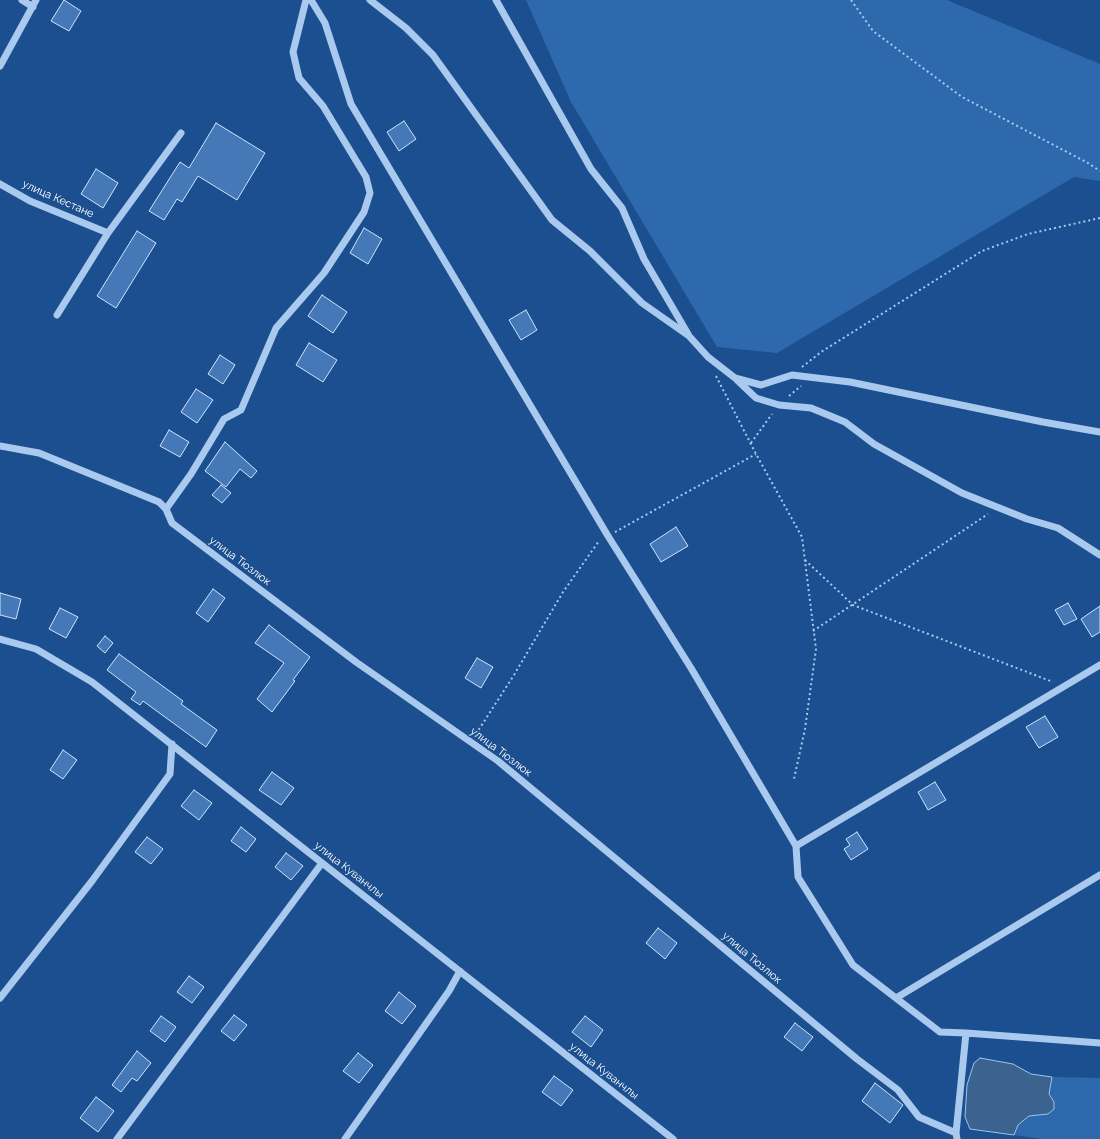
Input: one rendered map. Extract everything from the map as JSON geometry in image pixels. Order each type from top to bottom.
[{"type":"street","points":[[0,66],[35,3],[22,0]]},
{"type":"street","points":[[166,509],[191,474],[224,420],[241,410],[276,328],[324,273],[364,212],[370,193],[366,177],[326,112],[299,78],[292,52],[306,0]]},
{"type":"street","points":[[311,0],[325,23],[351,104],[608,536],[691,668],[796,846],[798,878],[853,965],[940,1032],[1100,1042]]},
{"type":"street","points":[[370,0],[406,28],[433,55],[552,220],[590,251],[642,303],[689,336]]},
{"type":"street","points":[[496,0],[591,169],[622,208],[644,260],[689,336],[708,357],[735,378],[756,398],[779,405],[811,408],[845,422],[874,444],[962,494],[1027,519],[1058,528],[1100,555]]},
{"type":"street","points":[[57,315],[108,233],[180,133]]},
{"type":"street","name":"улица Кестане","points":[[0,184],[30,201],[108,233]]},
{"type":"street","points":[[735,378],[761,385],[792,375],[850,382],[1100,432]]},
{"type":"street","name":"улица Тюзлюк","points":[[0,446],[39,453],[159,502],[166,509],[172,523],[356,662],[498,761],[851,1054],[898,1090],[919,1117],[957,1136]]},
{"type":"street","name":"улица Куванчлы","points":[[0,639],[36,650],[92,682],[673,1139]]},
{"type":"street","points":[[796,846],[1100,665]]},
{"type":"street","points":[[0,998],[92,881],[170,774],[172,744]]},
{"type":"street","points":[[117,1139],[322,863]]},
{"type":"street","points":[[896,998],[1100,875]]},
{"type":"street","points":[[345,1139],[449,992],[460,971]]},
{"type":"street","points":[[957,1136],[966,1033]]},
{"type":"path","points":[[851,0],[873,31],[962,97],[1088,163],[1100,171]]},
{"type":"path","points":[[792,375],[821,352],[982,252],[1028,234],[1100,218]]},
{"type":"path","points":[[715,374],[756,454],[802,537],[816,649],[805,729],[794,779]]},
{"type":"path","points":[[470,741],[514,675],[563,592],[597,542],[756,454]]},
{"type":"path","points":[[814,631],[998,507]]},
{"type":"path","points":[[804,559],[853,605],[1064,686]]},
{"type":"shaded area","points":[[526,0],[947,0],[1100,64],[1100,181],[1074,177],[777,353],[717,347],[571,102]]},
{"type":"shaded area","points":[[980,1058],[1013,1064],[1031,1074],[1052,1077],[1049,1094],[1054,1102],[1054,1109],[1048,1114],[1029,1116],[1018,1125],[1014,1135],[970,1129],[965,1117],[967,1085],[974,1063]]},
{"type":"shaded area","points":[[1052,1077],[1100,1078],[1100,1139],[1042,1139],[1014,1135],[1018,1125],[1029,1116],[1054,1102],[1049,1094]]},
{"type":"building","points":[[64,0],[81,11],[69,31],[51,21]]},
{"type":"building","points":[[404,121],[416,139],[399,151],[387,132]]},
{"type":"building","points":[[216,123],[265,153],[237,200],[198,176],[182,202],[177,199],[164,220],[149,211],[180,162],[189,168]]},
{"type":"building","points":[[96,169],[118,183],[103,208],[81,194]]},
{"type":"building","points":[[364,228],[382,239],[368,264],[350,253]]},
{"type":"building","points":[[137,231],[156,243],[116,308],[97,296]]},
{"type":"building","points":[[322,295],[347,312],[333,333],[308,316]]},
{"type":"building","points":[[526,310],[537,330],[521,340],[509,320]]},
{"type":"building","points":[[309,343],[337,360],[323,382],[296,365]]},
{"type":"building","points":[[220,355],[235,365],[223,384],[208,374]]},
{"type":"building","points":[[196,389],[213,400],[197,423],[181,412]]},
{"type":"building","points":[[169,430],[189,442],[180,457],[160,446]]},
{"type":"building","points":[[225,442],[257,471],[251,478],[240,469],[226,487],[205,471]]},
{"type":"building","points":[[221,485],[231,493],[222,503],[212,495]]},
{"type":"building","points":[[676,527],[688,546],[661,562],[650,544]]},
{"type":"building","points":[[213,589],[225,598],[208,622],[196,613]]},
{"type":"building","points":[[0,593],[21,599],[16,619],[0,615]]},
{"type":"building","points":[[1068,603],[1077,619],[1064,625],[1055,610]]},
{"type":"building","points":[[1100,606],[1100,632],[1092,637],[1081,619]]},
{"type":"building","points":[[60,608],[78,617],[66,638],[49,629]]},
{"type":"building","points":[[269,625],[310,657],[293,680],[295,681],[272,712],[257,699],[284,663],[255,643]]},
{"type":"building","points":[[105,636],[113,643],[105,653],[97,646]]},
{"type":"building","points":[[119,654],[183,701],[181,704],[217,730],[206,747],[143,701],[140,705],[131,699],[136,692],[107,670]]},
{"type":"building","points":[[477,658],[493,667],[481,688],[465,678]]},
{"type":"building","points":[[1045,716],[1058,737],[1039,748],[1026,727]]},
{"type":"building","points":[[63,750],[77,760],[63,779],[50,770]]},
{"type":"building","points":[[272,772],[294,788],[281,805],[259,790]]},
{"type":"building","points":[[935,782],[946,800],[928,810],[918,792]]},
{"type":"building","points":[[194,790],[212,803],[199,820],[181,806]]},
{"type":"building","points":[[241,827],[256,839],[246,852],[231,841]]},
{"type":"building","points":[[857,832],[868,849],[851,860],[844,849],[850,845],[846,839]]},
{"type":"building","points":[[147,837],[163,849],[151,864],[135,852]]},
{"type":"building","points":[[286,853],[303,866],[291,880],[275,867]]},
{"type":"building","points":[[658,928],[677,943],[665,959],[646,943]]},
{"type":"building","points":[[189,976],[204,987],[192,1003],[177,992]]},
{"type":"building","points":[[399,992],[416,1006],[402,1024],[385,1011]]},
{"type":"building","points":[[234,1015],[247,1025],[234,1041],[221,1031]]},
{"type":"building","points":[[161,1016],[176,1027],[165,1042],[150,1031]]},
{"type":"building","points":[[585,1016],[603,1030],[591,1047],[572,1032]]},
{"type":"building","points":[[795,1023],[813,1037],[802,1051],[784,1037]]},
{"type":"building","points":[[137,1051],[151,1063],[137,1081],[132,1078],[121,1092],[112,1085]]},
{"type":"building","points":[[358,1053],[373,1065],[359,1083],[343,1071]]},
{"type":"building","points":[[554,1076],[573,1090],[561,1106],[542,1092]]},
{"type":"building","points":[[875,1083],[903,1105],[890,1123],[862,1101]]},
{"type":"building","points":[[96,1097],[114,1111],[98,1132],[80,1118]]}]
